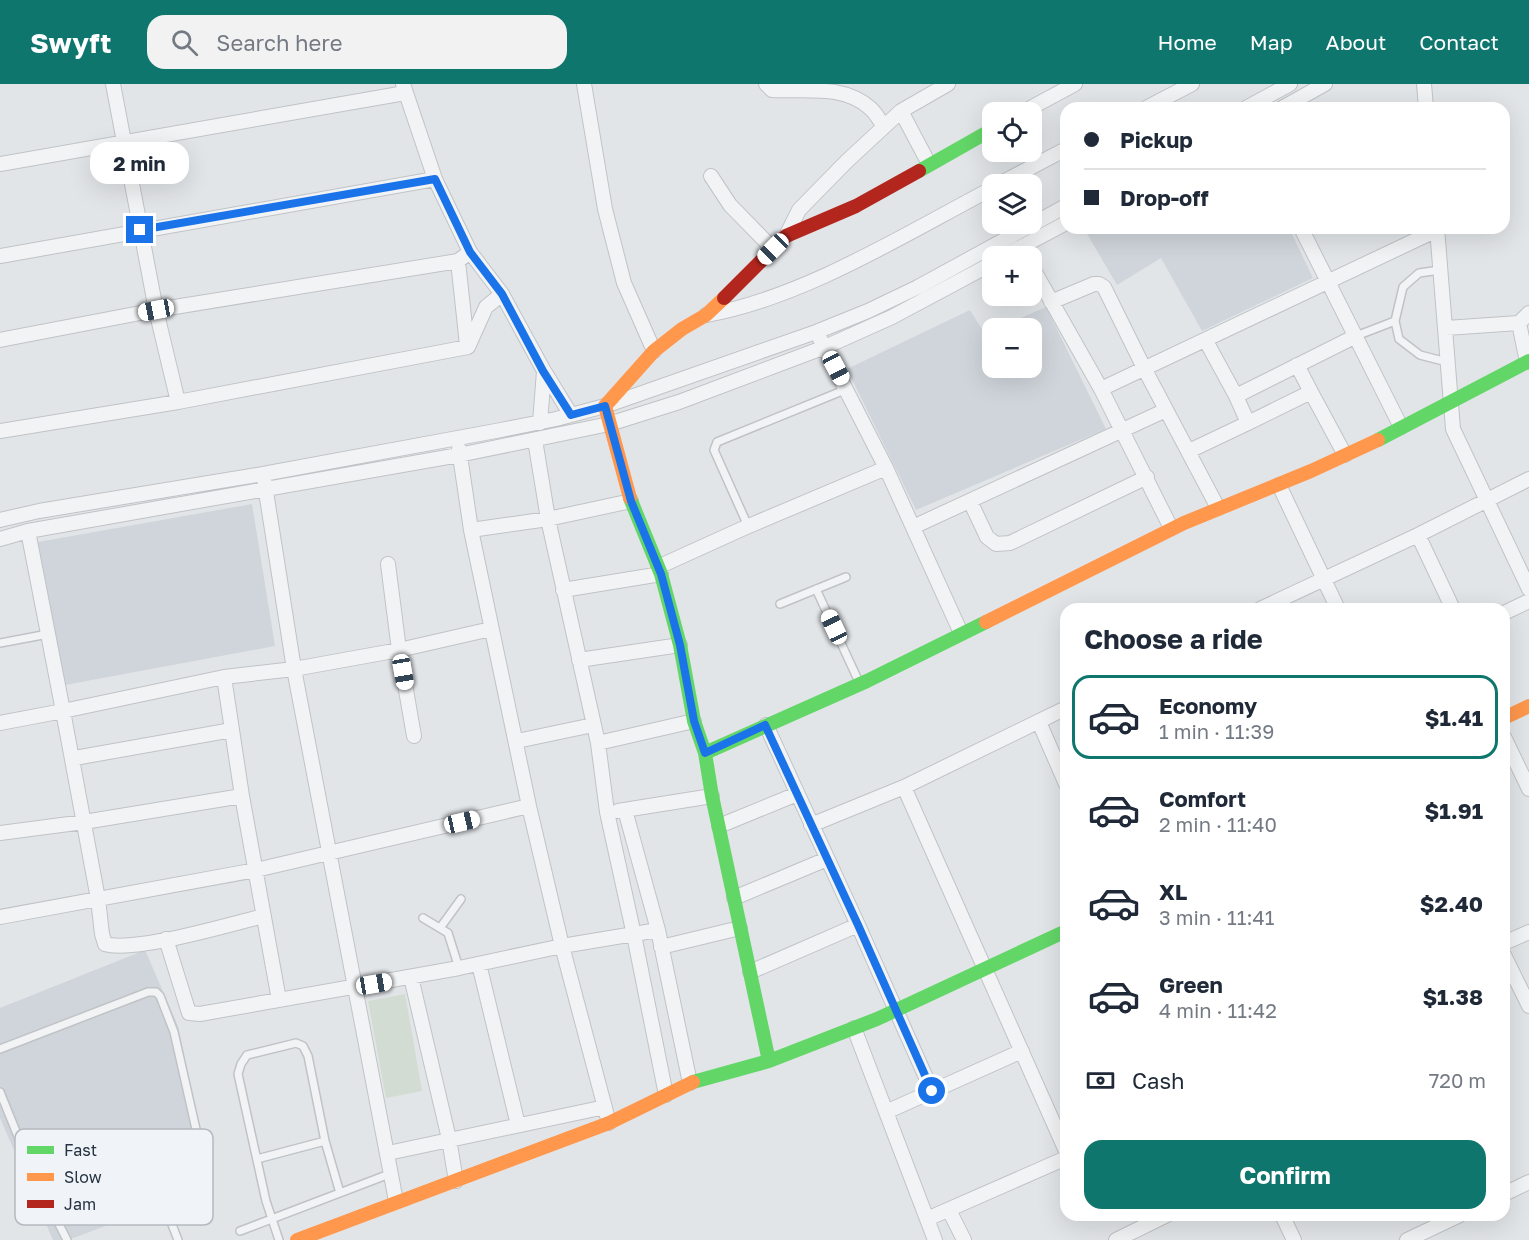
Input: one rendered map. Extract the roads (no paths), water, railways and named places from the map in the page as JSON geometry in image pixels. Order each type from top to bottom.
[{"type":"street","points":[[113,84],[156,310],[178,402]]},
{"type":"street","points":[[584,84],[605,209],[624,283],[654,351]]},
{"type":"street","points":[[766,84],[772,90],[823,87],[846,91],[870,106],[884,127]]},
{"type":"street","points":[[605,406],[654,351],[682,329],[706,315],[786,236],[799,210],[847,161],[902,111],[948,84]]},
{"type":"street","points":[[1042,102],[1075,84]]},
{"type":"street","points":[[1158,102],[1192,84]]},
{"type":"street","points":[[1257,102],[1290,84]]},
{"type":"street","points":[[1293,102],[1325,84]]},
{"type":"street","points":[[1424,84],[1426,102]]},
{"type":"street","points":[[0,164],[123,144],[404,89],[435,179],[470,252],[502,294],[543,371],[571,415]]},
{"type":"street","points":[[902,111],[929,164]]},
{"type":"street","points":[[786,236],[856,206],[982,135]]},
{"type":"street","points":[[1018,174],[1060,152]]},
{"type":"street","points":[[711,176],[730,205],[773,249]]},
{"type":"street","points":[[0,256],[435,179]]},
{"type":"street","points":[[706,315],[736,310],[836,270],[982,194]]},
{"type":"street","points":[[0,520],[39,511],[263,474],[540,423],[605,406],[816,332],[868,311],[918,287],[1060,209]]},
{"type":"street","points":[[1033,246],[1060,227]]},
{"type":"street","points":[[1304,234],[1401,427]]},
{"type":"street","points":[[1101,389],[1427,234]]},
{"type":"street","points":[[1437,234],[1453,429],[1529,589]]},
{"type":"street","points":[[1012,235],[1020,246]]},
{"type":"street","points":[[0,340],[156,310],[458,261],[470,252]]},
{"type":"street","points":[[458,261],[468,347]]},
{"type":"street","points":[[0,539],[28,531],[459,455],[609,424],[679,402],[825,348],[892,317],[982,269]]},
{"type":"street","points":[[1051,302],[1094,284],[1104,287],[1218,508]]},
{"type":"street","points":[[1042,285],[1101,389],[1171,528]]},
{"type":"street","points":[[468,347],[486,307],[502,294]]},
{"type":"street","points":[[705,753],[860,684],[1171,528],[1345,455],[1451,404],[1528,361],[1524,318],[1446,328]]},
{"type":"street","points":[[816,332],[886,468],[961,633]]},
{"type":"street","points":[[1236,396],[1356,336]]},
{"type":"street","points":[[1206,341],[1248,423]]},
{"type":"street","points":[[0,431],[178,402],[468,347]]},
{"type":"street","points":[[1297,365],[1345,455]]},
{"type":"street","points":[[540,423],[543,371]]},
{"type":"street","points":[[1189,451],[1311,392]]},
{"type":"street","points":[[605,406],[631,501],[659,570],[680,645],[694,721],[705,753],[712,796],[769,1061]]},
{"type":"street","points":[[913,527],[1166,410]]},
{"type":"street","points":[[457,438],[471,530],[529,806],[562,946],[609,1123]]},
{"type":"street","points":[[535,440],[548,519],[598,743],[607,812],[666,1095]]},
{"type":"street","points":[[563,590],[659,570],[748,526],[886,468]]},
{"type":"street","points":[[263,474],[294,669],[396,1201]]},
{"type":"street","points":[[970,501],[987,537],[996,544],[1010,543],[1147,477]]},
{"type":"street","points":[[1273,603],[1418,535],[1529,479]]},
{"type":"street","points":[[1279,484],[1335,603]]},
{"type":"street","points":[[471,530],[548,519],[631,501]]},
{"type":"street","points":[[28,531],[105,944],[115,946],[166,939],[264,916]]},
{"type":"street","points":[[1418,535],[1450,603]]},
{"type":"street","points":[[388,564],[399,650],[414,736]]},
{"type":"street","points":[[1510,610],[1529,601]]},
{"type":"street","points":[[0,723],[224,677],[294,669],[399,650],[491,629]]},
{"type":"street","points":[[579,660],[680,645]]},
{"type":"street","points":[[224,677],[242,796],[279,1000]]},
{"type":"street","points":[[1510,715],[1529,706]]},
{"type":"street","points":[[811,825],[904,787],[1060,711]]},
{"type":"street","points":[[598,743],[694,721]]},
{"type":"street","points":[[1039,722],[1060,770]]},
{"type":"street","points":[[517,741],[593,725]]},
{"type":"street","points":[[765,725],[932,1091]]},
{"type":"street","points":[[75,758],[232,730]]},
{"type":"street","points":[[1510,749],[1529,789]]},
{"type":"street","points":[[904,787],[1060,1137]]},
{"type":"street","points":[[719,826],[797,794]]},
{"type":"street","points":[[0,833],[84,822],[242,796]]},
{"type":"street","points":[[607,812],[712,796]]},
{"type":"street","points":[[0,917],[256,870],[529,806]]},
{"type":"street","points":[[625,810],[658,930],[690,1083]]},
{"type":"street","points":[[734,898],[827,859]]},
{"type":"street","points":[[750,972],[858,925]]},
{"type":"street","points":[[661,947],[740,928]]},
{"type":"street","points":[[166,939],[189,1012],[200,1014],[658,930]]},
{"type":"street","points":[[1510,940],[1529,932]]},
{"type":"street","points":[[297,1240],[609,1123],[690,1083],[769,1061],[854,1028],[987,970],[1060,934]]},
{"type":"street","points":[[479,964],[518,1125]]},
{"type":"street","points":[[1510,967],[1529,1006]]},
{"type":"street","points":[[411,977],[449,1139],[456,1181]]},
{"type":"street","points":[[854,1028],[935,1240]]},
{"type":"street","points":[[886,1112],[1022,1051]]},
{"type":"street","points":[[388,1154],[605,1107]]},
{"type":"street","points":[[927,1219],[1060,1161]]},
{"type":"street","points":[[1510,1191],[1529,1182]]},
{"type":"street","points":[[949,1210],[964,1240]]},
{"type":"street","points":[[1116,1240],[1155,1221]]},
{"type":"street","points":[[1285,1221],[1294,1240]]},
{"type":"street","points":[[1407,1240],[1447,1221]]},
{"type":"lane","points":[[1440,270],[1419,273],[1403,287],[1395,321],[1399,339],[1419,356],[1447,362]]},
{"type":"lane","points":[[1356,336],[1395,321]]},
{"type":"lane","points":[[748,526],[714,450],[717,442],[847,389]]},
{"type":"lane","points":[[780,604],[846,577]]},
{"type":"lane","points":[[816,589],[860,684]]},
{"type":"lane","points":[[0,643],[48,634]]},
{"type":"lane","points":[[440,928],[461,899]]},
{"type":"lane","points":[[423,918],[448,933],[459,968]]},
{"type":"lane","points":[[0,1049],[148,992],[156,992],[160,996],[174,1032],[196,1129]]},
{"type":"lane","points":[[279,1240],[257,1159],[238,1074],[247,1054],[296,1043],[303,1046],[308,1056],[325,1141],[340,1193]]},
{"type":"lane","points":[[0,1092],[15,1129]]},
{"type":"lane","points":[[257,1159],[325,1141]]},
{"type":"lane","points":[[240,1231],[392,1173]]},
{"type":"lane","points":[[59,1225],[67,1240]]},
{"type":"lane","points":[[172,1225],[178,1240]]}]
